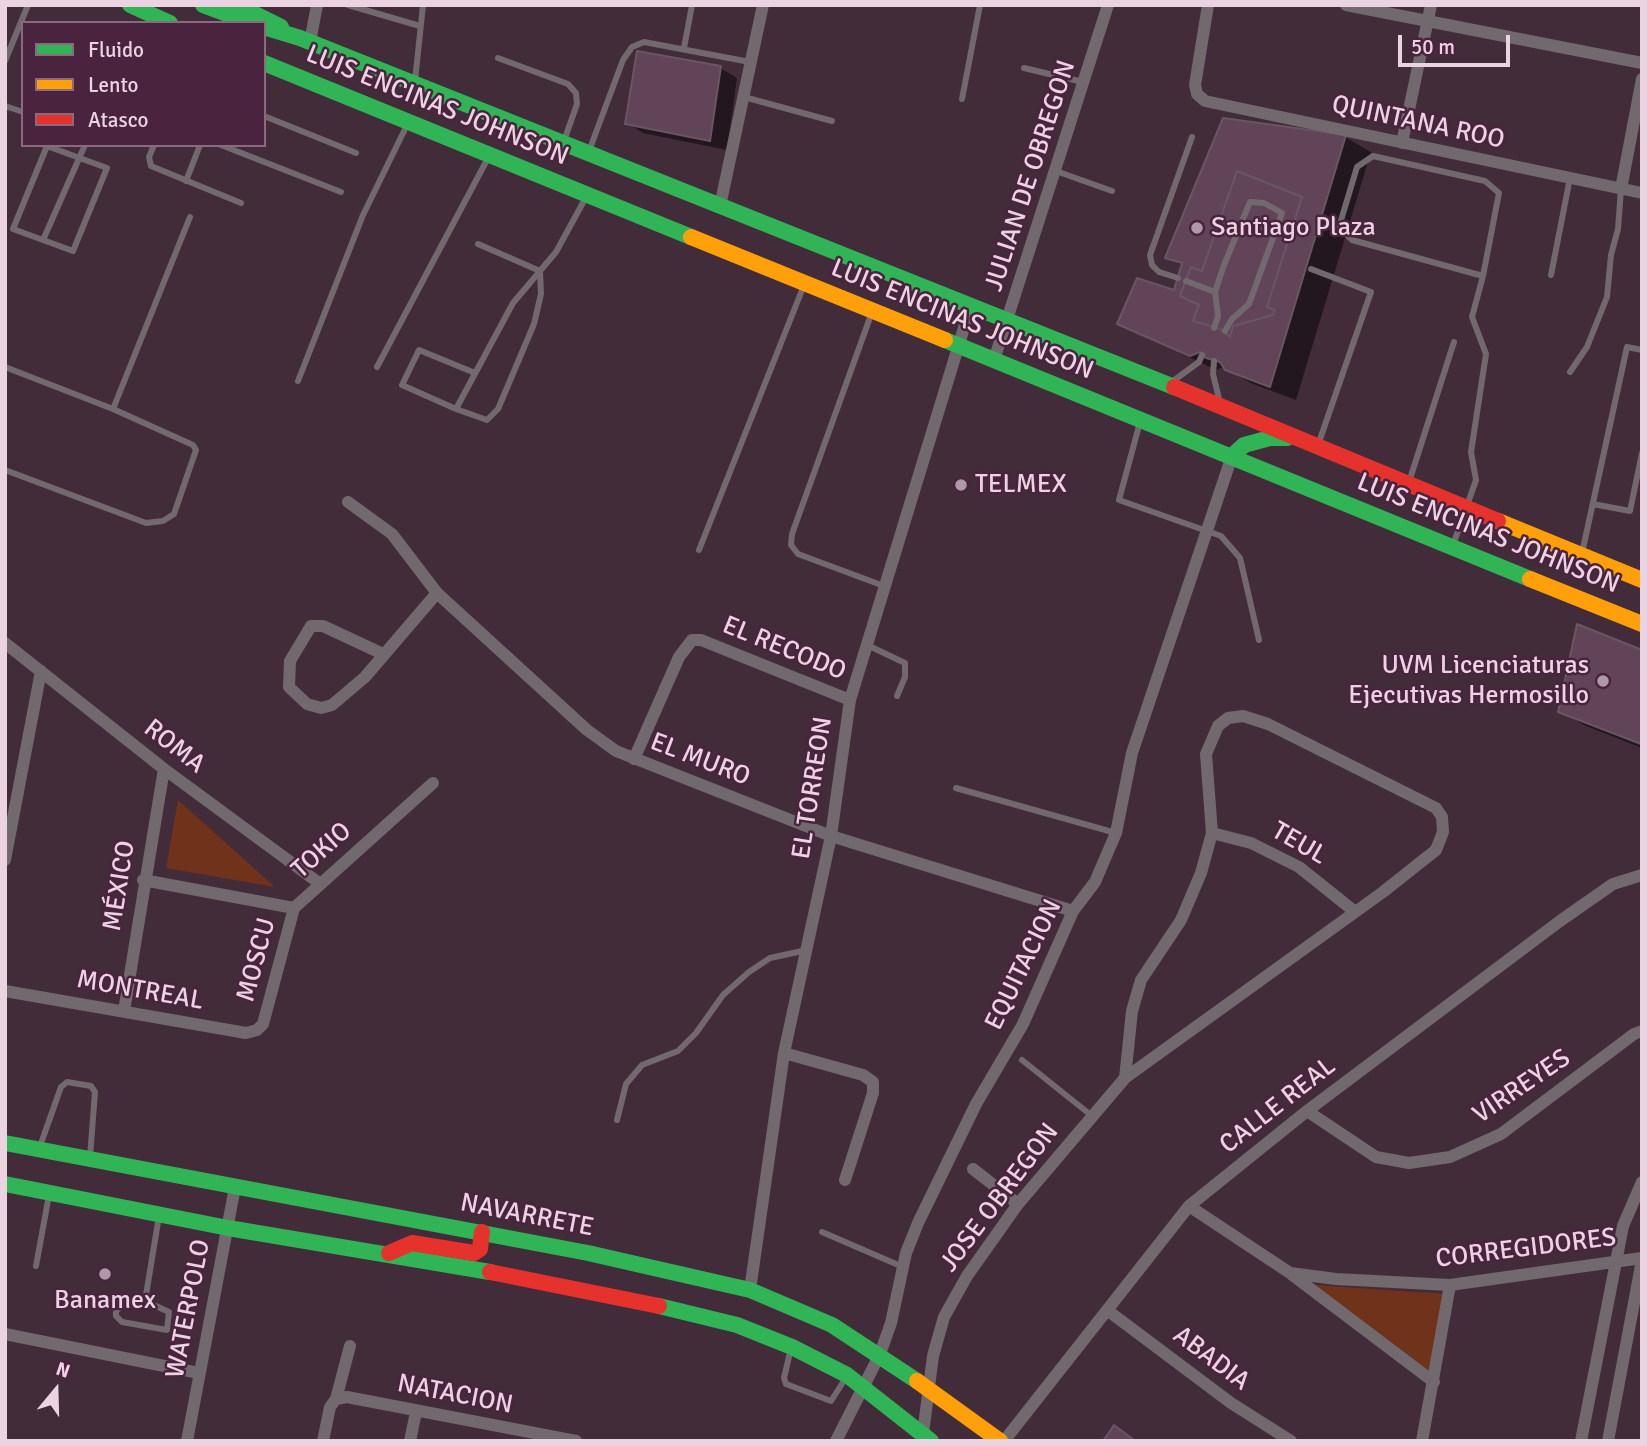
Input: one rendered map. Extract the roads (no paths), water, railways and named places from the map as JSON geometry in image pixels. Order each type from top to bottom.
[{"type":"main road","points":[[203,5],[246,21]]},
{"type":"main road","points":[[237,5],[305,40]]},
{"type":"main road","points":[[138,13],[164,21]]},
{"type":"main road","name":"LUIS ENCINAS JOHNSON","points":[[266,28],[415,83],[1009,319],[1642,580]]},
{"type":"main road","name":"LUIS ENCINAS JOHNSON","points":[[266,64],[410,120],[1642,624]]},
{"type":"main road","points":[[1232,456],[1244,444],[1270,438],[1296,439]]},
{"type":"main road","name":"NAVARRETE","points":[[5,1143],[482,1232],[687,1274],[750,1290],[832,1325],[880,1354],[1002,1441]]},
{"type":"main road","points":[[5,1184],[228,1228],[389,1253],[677,1308],[737,1325],[792,1347],[864,1387],[926,1439]]},
{"type":"main road","points":[[389,1253],[412,1243],[474,1253],[480,1249],[482,1232]]},
{"type":"street","points":[[305,40],[317,5]]},
{"type":"street","points":[[720,205],[752,63],[762,5]]},
{"type":"street","name":"JULIAN DE OBREGON","points":[[994,360],[1108,5]]},
{"type":"street","name":"QUINTANA ROO","points":[[1208,5],[1195,85],[1197,94],[1205,101],[1642,193]]},
{"type":"street","points":[[1346,5],[1642,63]]},
{"type":"street","points":[[1402,143],[1431,5]]},
{"type":"street","points":[[1621,189],[1642,79]]},
{"type":"street","name":"EL TORREON","points":[[750,1290],[784,1053],[831,836],[850,700],[971,305]]},
{"type":"street","name":"EQUITACION","points":[[836,1441],[880,1354],[891,1323],[903,1267],[918,1223],[976,1104],[1023,1024],[1073,911],[1095,882],[1116,833],[1132,753],[1232,456]]},
{"type":"street","name":"EL MURO","points":[[348,502],[392,534],[437,593],[587,730],[616,751],[831,836],[1073,911]]},
{"type":"street","points":[[383,654],[323,626],[311,626],[290,661],[289,687],[307,704],[321,708],[332,705],[365,677],[437,593]]},
{"type":"street","name":"EL RECODO","points":[[634,759],[684,647],[692,640],[701,640],[850,700]]},
{"type":"street","name":"ROMA","points":[[5,643],[163,769],[318,883]]},
{"type":"street","points":[[5,860],[41,671]]},
{"type":"street","name":"JOSE OBREGON","points":[[926,1439],[927,1389],[944,1317],[967,1276],[1018,1204],[1092,1116],[1125,1078],[1436,850],[1443,832],[1442,817],[1436,808],[1268,724],[1243,716],[1228,718],[1218,726],[1206,754],[1212,833]]},
{"type":"street","name":"MÉXICO","points":[[124,1011],[163,769]]},
{"type":"street","name":"TOKIO","points":[[144,880],[294,908],[318,883],[433,783]]},
{"type":"street","points":[[1125,1078],[1132,1011],[1141,980],[1181,920],[1201,873],[1212,833]]},
{"type":"street","name":"TEUL","points":[[1212,833],[1251,843],[1299,867],[1354,911]]},
{"type":"street","name":"CALLE REAL","points":[[1002,1441],[1189,1206],[1307,1111],[1613,884],[1642,875]]},
{"type":"street","name":"MOSCU","points":[[263,1024],[294,908]]},
{"type":"street","name":"MONTREAL","points":[[5,991],[246,1033],[257,1030],[263,1024]]},
{"type":"street","name":"VIRREYES","points":[[1307,1111],[1376,1157],[1409,1163],[1450,1157],[1501,1134],[1634,1034],[1642,1031]]},
{"type":"street","points":[[784,1053],[863,1075],[873,1082],[873,1093],[845,1180]]},
{"type":"street","points":[[973,1169],[1018,1204]]},
{"type":"street","points":[[1581,1441],[1623,1226],[1642,1182]]},
{"type":"street","name":"WATERPOLO","points":[[187,1441],[235,1187]]},
{"type":"street","name":"CORREGIDORES","points":[[1189,1206],[1290,1273],[1434,1381]]},
{"type":"street","points":[[1608,1441],[1642,1259]]},
{"type":"street","name":"CORREGIDORES","points":[[1290,1273],[1387,1283],[1450,1285],[1616,1260],[1642,1259]]},
{"type":"street","points":[[1422,1441],[1450,1285]]},
{"type":"street","name":"ABADIA","points":[[1107,1310],[1231,1403],[1291,1441]]},
{"type":"street","points":[[5,1334],[199,1373]]},
{"type":"street","points":[[323,1441],[349,1346]]},
{"type":"street","name":"NATACION","points":[[333,1403],[347,1397],[576,1441]]},
{"type":"street","points":[[410,1441],[416,1412]]},
{"type":"lane","points":[[27,21],[22,19],[28,5]]},
{"type":"lane","points":[[348,5],[420,26]]},
{"type":"lane","points":[[415,83],[423,5]]},
{"type":"lane","points":[[684,48],[692,5]]},
{"type":"lane","points":[[962,99],[980,5]]},
{"type":"lane","points":[[5,61],[21,21]]},
{"type":"lane","points":[[588,152],[623,60],[632,47],[644,42],[752,63]]},
{"type":"lane","points":[[498,58],[568,85],[576,93],[577,104],[564,143]]},
{"type":"lane","points":[[1024,68],[1084,82]]},
{"type":"lane","points":[[744,97],[832,121]]},
{"type":"lane","points":[[266,117],[356,153]]},
{"type":"lane","points":[[299,381],[363,215],[410,120]]},
{"type":"lane","points":[[1178,278],[1159,272],[1152,265],[1150,255],[1192,137]]},
{"type":"lane","points":[[47,147],[13,229],[74,251],[107,168],[50,147]]},
{"type":"lane","points":[[43,240],[84,147]]},
{"type":"lane","points":[[153,147],[149,158],[151,166],[241,203]]},
{"type":"lane","points":[[186,181],[199,147]]},
{"type":"lane","points":[[226,147],[341,192]]},
{"type":"lane","points":[[377,367],[491,154]]},
{"type":"lane","points":[[1452,546],[1476,480],[1471,452],[1486,354],[1472,317],[1483,276],[1499,193],[1485,181],[1373,156],[1357,167],[1339,227],[1352,240],[1483,276]]},
{"type":"lane","points":[[1056,171],[1112,191]]},
{"type":"lane","points":[[1551,275],[1570,178]]},
{"type":"lane","points":[[1570,372],[1587,347],[1607,297],[1611,255],[1618,229],[1621,189]]},
{"type":"lane","points":[[456,410],[513,303],[556,253],[588,194]]},
{"type":"lane","points":[[1214,328],[1218,316],[1215,292],[1254,200],[1282,213],[1249,304],[1232,319],[1225,331]]},
{"type":"lane","points":[[113,409],[190,217]]},
{"type":"lane","points":[[478,244],[540,271]]},
{"type":"lane","points":[[1311,269],[1371,292],[1318,447]]},
{"type":"lane","points":[[475,373],[419,350],[402,385],[456,410],[487,420],[498,409],[534,324],[541,294],[540,271]]},
{"type":"lane","points":[[1186,281],[1215,292]]},
{"type":"lane","points":[[699,550],[805,283]]},
{"type":"lane","points":[[872,310],[792,534],[791,545],[798,554],[885,586]]},
{"type":"lane","points":[[1218,316],[1232,319]]},
{"type":"lane","points":[[1409,484],[1454,342]]},
{"type":"lane","points":[[1581,555],[1627,347],[1642,350]]},
{"type":"lane","points":[[1167,385],[1199,362],[1202,355]]},
{"type":"lane","points":[[1214,361],[1213,374],[1221,408]]},
{"type":"lane","points":[[5,367],[113,409],[193,445],[196,450],[174,513],[163,521],[146,523],[5,470]]},
{"type":"lane","points":[[1141,419],[1119,500],[1221,536],[1240,558],[1259,640]]},
{"type":"lane","points":[[1593,504],[1630,511],[1642,453]]},
{"type":"lane","points":[[867,645],[905,663],[905,677],[897,696]]},
{"type":"lane","points":[[956,788],[1116,833]]},
{"type":"lane","points":[[617,1120],[626,1084],[642,1065],[678,1051],[696,1033],[723,995],[749,972],[770,958],[807,950]]},
{"type":"lane","points":[[1022,1060],[1092,1116]]},
{"type":"lane","points":[[39,1149],[61,1087],[67,1082],[91,1086],[95,1092],[89,1159]]},
{"type":"lane","points":[[36,1266],[50,1193]]},
{"type":"lane","points":[[145,1301],[159,1214]]},
{"type":"lane","points":[[822,1232],[903,1267]]},
{"type":"lane","points":[[145,1301],[169,1312],[167,1330],[122,1322],[116,1316],[116,1311],[127,1303],[145,1301]]},
{"type":"lane","points":[[792,1347],[786,1384],[831,1401],[847,1376]]},
{"type":"place","name":"Santiago Plaza","points":[[1197,228]]},
{"type":"place","name":"TELMEX","points":[[961,485]]},
{"type":"place","name":"UVM Licenciaturas Ejecutivas Hermosillo","points":[[1603,681]]},
{"type":"place","name":"Banamex","points":[[105,1274]]}]
